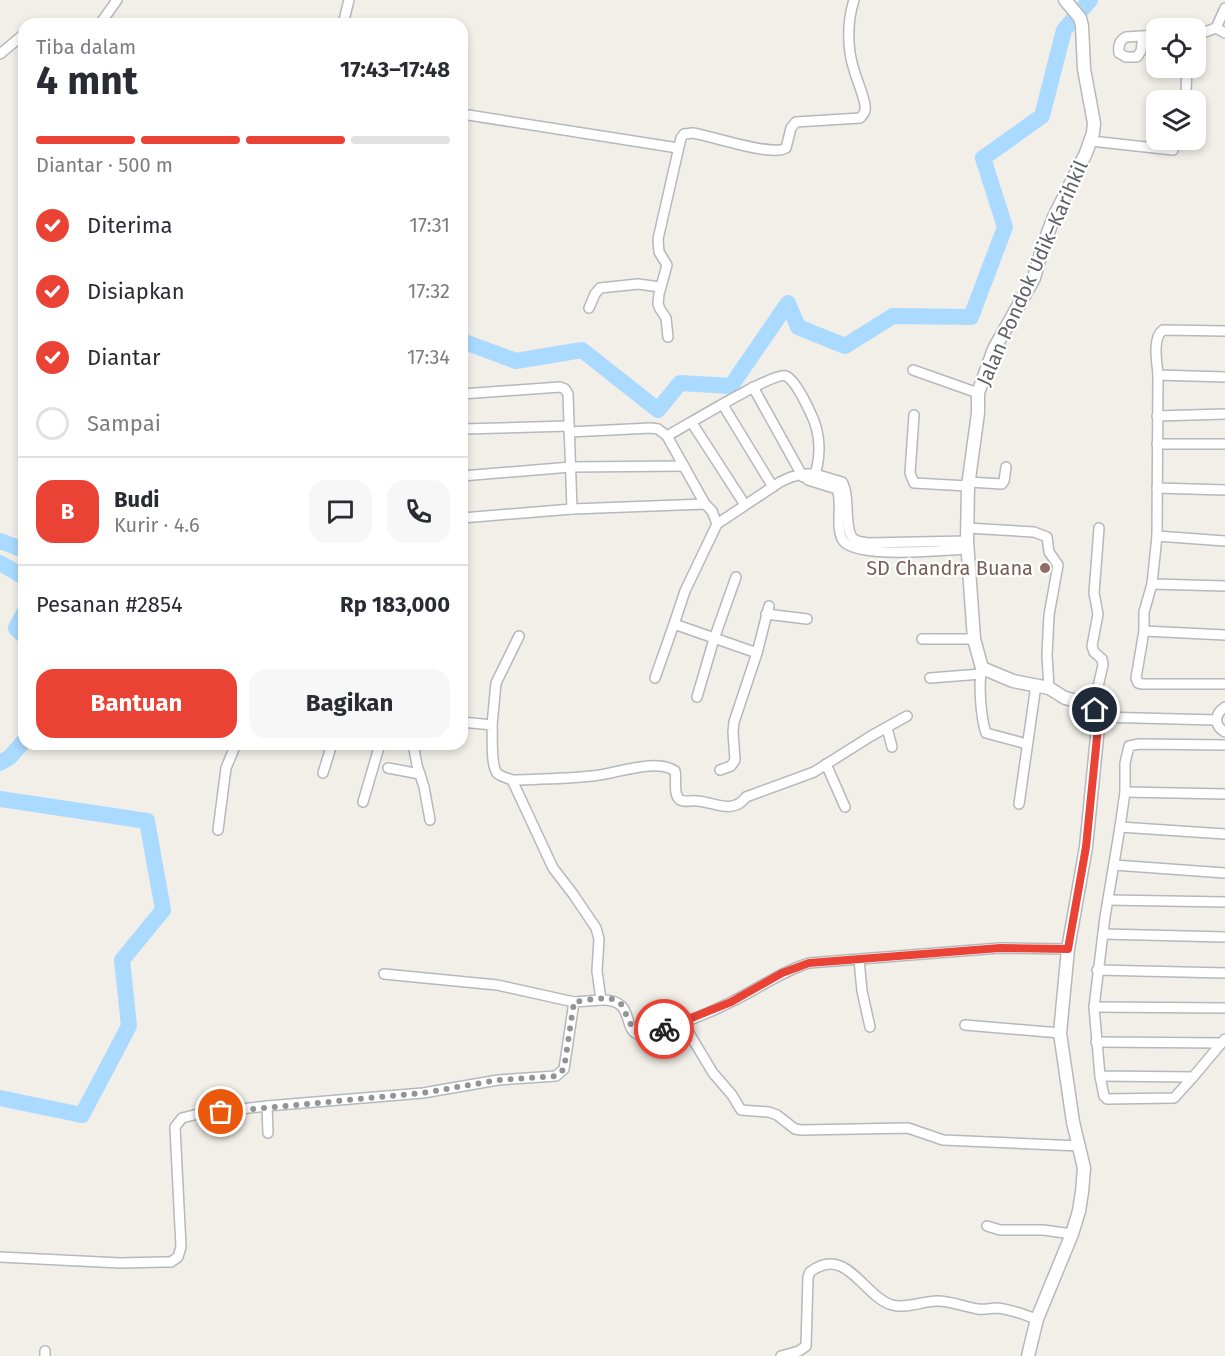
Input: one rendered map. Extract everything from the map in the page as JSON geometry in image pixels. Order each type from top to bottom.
[{"type":"street","points":[[104,18],[117,0]]},
{"type":"street","points":[[344,18],[349,0]]},
{"type":"street","points":[[668,337],[666,318],[658,304],[666,265],[659,252],[658,233],[666,209],[681,138],[688,132],[748,147],[780,151],[786,148],[791,128],[796,122],[863,116],[866,107],[851,62],[849,44],[849,24],[854,0]]},
{"type":"street","name":"Jalan Pondok Udik–Karihkil","points":[[982,671],[974,639],[966,528],[968,484],[978,413],[978,393],[994,349],[1034,278],[1054,218],[1091,141],[1094,123],[1084,69],[1082,26],[1080,18],[1065,0]]},
{"type":"street","points":[[1206,32],[1216,28],[1225,8]]},
{"type":"street","points":[[1216,28],[1225,33]]},
{"type":"street","points":[[0,54],[18,39]]},
{"type":"street","points":[[468,115],[678,148]]},
{"type":"street","points":[[1091,141],[1146,147]]},
{"type":"street","points":[[589,308],[600,288],[638,284],[660,287]]},
{"type":"street","points":[[1225,330],[1168,329],[1159,332],[1157,342],[1156,536],[1152,584],[1144,612],[1144,631],[1136,675],[1138,683],[1225,684]]},
{"type":"street","points":[[913,370],[978,393]]},
{"type":"street","points":[[667,436],[753,387],[780,375],[787,376],[793,381],[809,408],[818,433],[819,448],[808,477]]},
{"type":"street","points":[[1158,375],[1225,377]]},
{"type":"street","points":[[468,394],[560,387],[565,389],[568,394],[572,509]]},
{"type":"street","points":[[753,387],[808,477]]},
{"type":"street","points":[[723,405],[773,487]]},
{"type":"street","points":[[1157,416],[1225,414]]},
{"type":"street","points":[[914,415],[910,474],[914,483],[1002,484],[1005,481],[1006,466]]},
{"type":"street","points":[[692,423],[745,505]]},
{"type":"street","points":[[468,429],[651,428],[662,431],[705,504],[712,511],[717,524]]},
{"type":"street","points":[[1157,444],[1225,444]]},
{"type":"street","points":[[468,476],[571,467],[684,466]]},
{"type":"street","points":[[655,678],[685,591],[717,524],[791,477],[808,477],[837,489],[840,507],[839,530],[847,546],[877,552],[967,545]]},
{"type":"street","points":[[1157,488],[1225,490]]},
{"type":"street","points":[[468,518],[572,509],[705,504]]},
{"type":"street","points":[[966,528],[1034,532],[1047,537],[1049,552],[1058,565],[1049,615],[1042,687],[1027,744],[1019,804]]},
{"type":"street","points":[[1028,1356],[1037,1319],[1072,1234],[1079,1210],[1083,1180],[1084,1168],[1073,1122],[1060,1033],[1068,949],[1086,847],[1096,712],[1103,665],[1102,659],[1094,652],[1092,646],[1098,614],[1094,589],[1099,528]]},
{"type":"street","points":[[1156,536],[1225,541]]},
{"type":"street","points":[[697,697],[736,577]]},
{"type":"street","points":[[1152,584],[1225,586]]},
{"type":"street","points":[[720,770],[731,766],[735,760],[734,722],[757,653],[767,610],[807,619]]},
{"type":"street","points":[[674,624],[757,653]]},
{"type":"street","points":[[1144,631],[1225,635]]},
{"type":"street","points":[[519,636],[496,683],[492,725],[493,758],[496,771],[499,775],[512,780],[594,776],[626,768],[666,767],[675,771],[677,797],[682,801],[705,802],[722,807],[743,801],[746,797],[814,772],[907,716]]},
{"type":"street","points":[[922,639],[974,639]]},
{"type":"street","points":[[982,671],[983,719],[986,733],[1027,744]]},
{"type":"street","points":[[930,678],[982,671],[1042,687],[1065,698],[1086,704],[1096,712],[1216,720]]},
{"type":"street","points":[[1225,707],[1219,712],[1216,720],[1225,732]]},
{"type":"street","points":[[468,723],[492,725]]},
{"type":"street","points":[[886,728],[892,747]]},
{"type":"street","points":[[1223,1041],[1174,1098],[1107,1099],[1104,1096],[1096,1042],[1094,1007],[1125,792],[1125,763],[1130,745],[1225,745]]},
{"type":"street","points":[[218,830],[226,768],[234,750]]},
{"type":"street","points":[[322,773],[330,750]]},
{"type":"street","points":[[363,802],[378,750]]},
{"type":"street","points":[[414,750],[430,820]]},
{"type":"street","points":[[826,764],[845,807]]},
{"type":"street","points":[[388,768],[420,774]]},
{"type":"street","points":[[512,780],[553,868],[596,928],[599,939],[597,971],[601,1000]]},
{"type":"street","points":[[1125,792],[1225,794]]},
{"type":"street","points":[[1120,827],[1225,834]]},
{"type":"street","points":[[1114,865],[1225,873]]},
{"type":"street","points":[[1108,900],[1225,902]]},
{"type":"street","points":[[1103,933],[1225,937]]},
{"type":"street","points":[[384,974],[497,985],[574,1002],[613,999],[622,1004],[633,1031],[648,1035],[731,1002],[794,968],[817,962],[1000,948],[1068,949]]},
{"type":"street","points":[[859,960],[862,991],[870,1027]]},
{"type":"street","points":[[1098,970],[1225,973]]},
{"type":"street","points":[[0,1257],[120,1263],[171,1262],[178,1257],[181,1247],[175,1127],[182,1118],[267,1106],[423,1093],[498,1080],[556,1076],[564,1069],[574,1002]]},
{"type":"street","points":[[1094,1007],[1225,1008]]},
{"type":"street","points":[[682,1023],[713,1073],[732,1095],[741,1110],[770,1112],[795,1129],[908,1128],[943,1140],[1080,1146]]},
{"type":"street","points":[[965,1026],[1060,1033]]},
{"type":"street","points":[[1096,1042],[1223,1041]]},
{"type":"street","points":[[1100,1076],[1193,1077]]},
{"type":"street","points":[[267,1106],[268,1133]]},
{"type":"street","points":[[987,1227],[1072,1234]]},
{"type":"street","points":[[781,1356],[799,1351],[806,1346],[808,1278],[810,1272],[820,1266],[847,1269],[882,1300],[891,1305],[938,1301],[978,1309],[1012,1310],[1037,1319]]},
{"type":"waterway","points":[[468,343],[516,361],[582,350],[658,410],[680,383],[731,386],[788,303],[798,327],[845,346],[893,316],[971,317],[1005,227],[983,158],[1042,116],[1064,30],[1090,0]]},
{"type":"waterway","points":[[0,541],[18,548]]},
{"type":"waterway","points":[[0,563],[18,574]]},
{"type":"waterway","points":[[18,624],[16,628],[18,630]]},
{"type":"waterway","points":[[0,763],[10,757],[18,748]]},
{"type":"waterway","points":[[0,799],[147,821],[163,910],[122,960],[129,1026],[82,1115],[0,1098]]},
{"type":"way so far","points":[[221,1112],[267,1106],[408,1095],[498,1080],[556,1076],[564,1069],[574,1002],[613,999],[622,1004],[633,1031],[638,1034],[648,1035],[664,1029]]},
{"type":"place","name":"SD Chandra Buana","points":[[1045,568]]},
{"type":"route","points":[[664,1029],[731,1002],[782,973],[809,963],[1000,948],[1068,949],[1077,910],[1086,847],[1099,717],[1095,710]]}]
